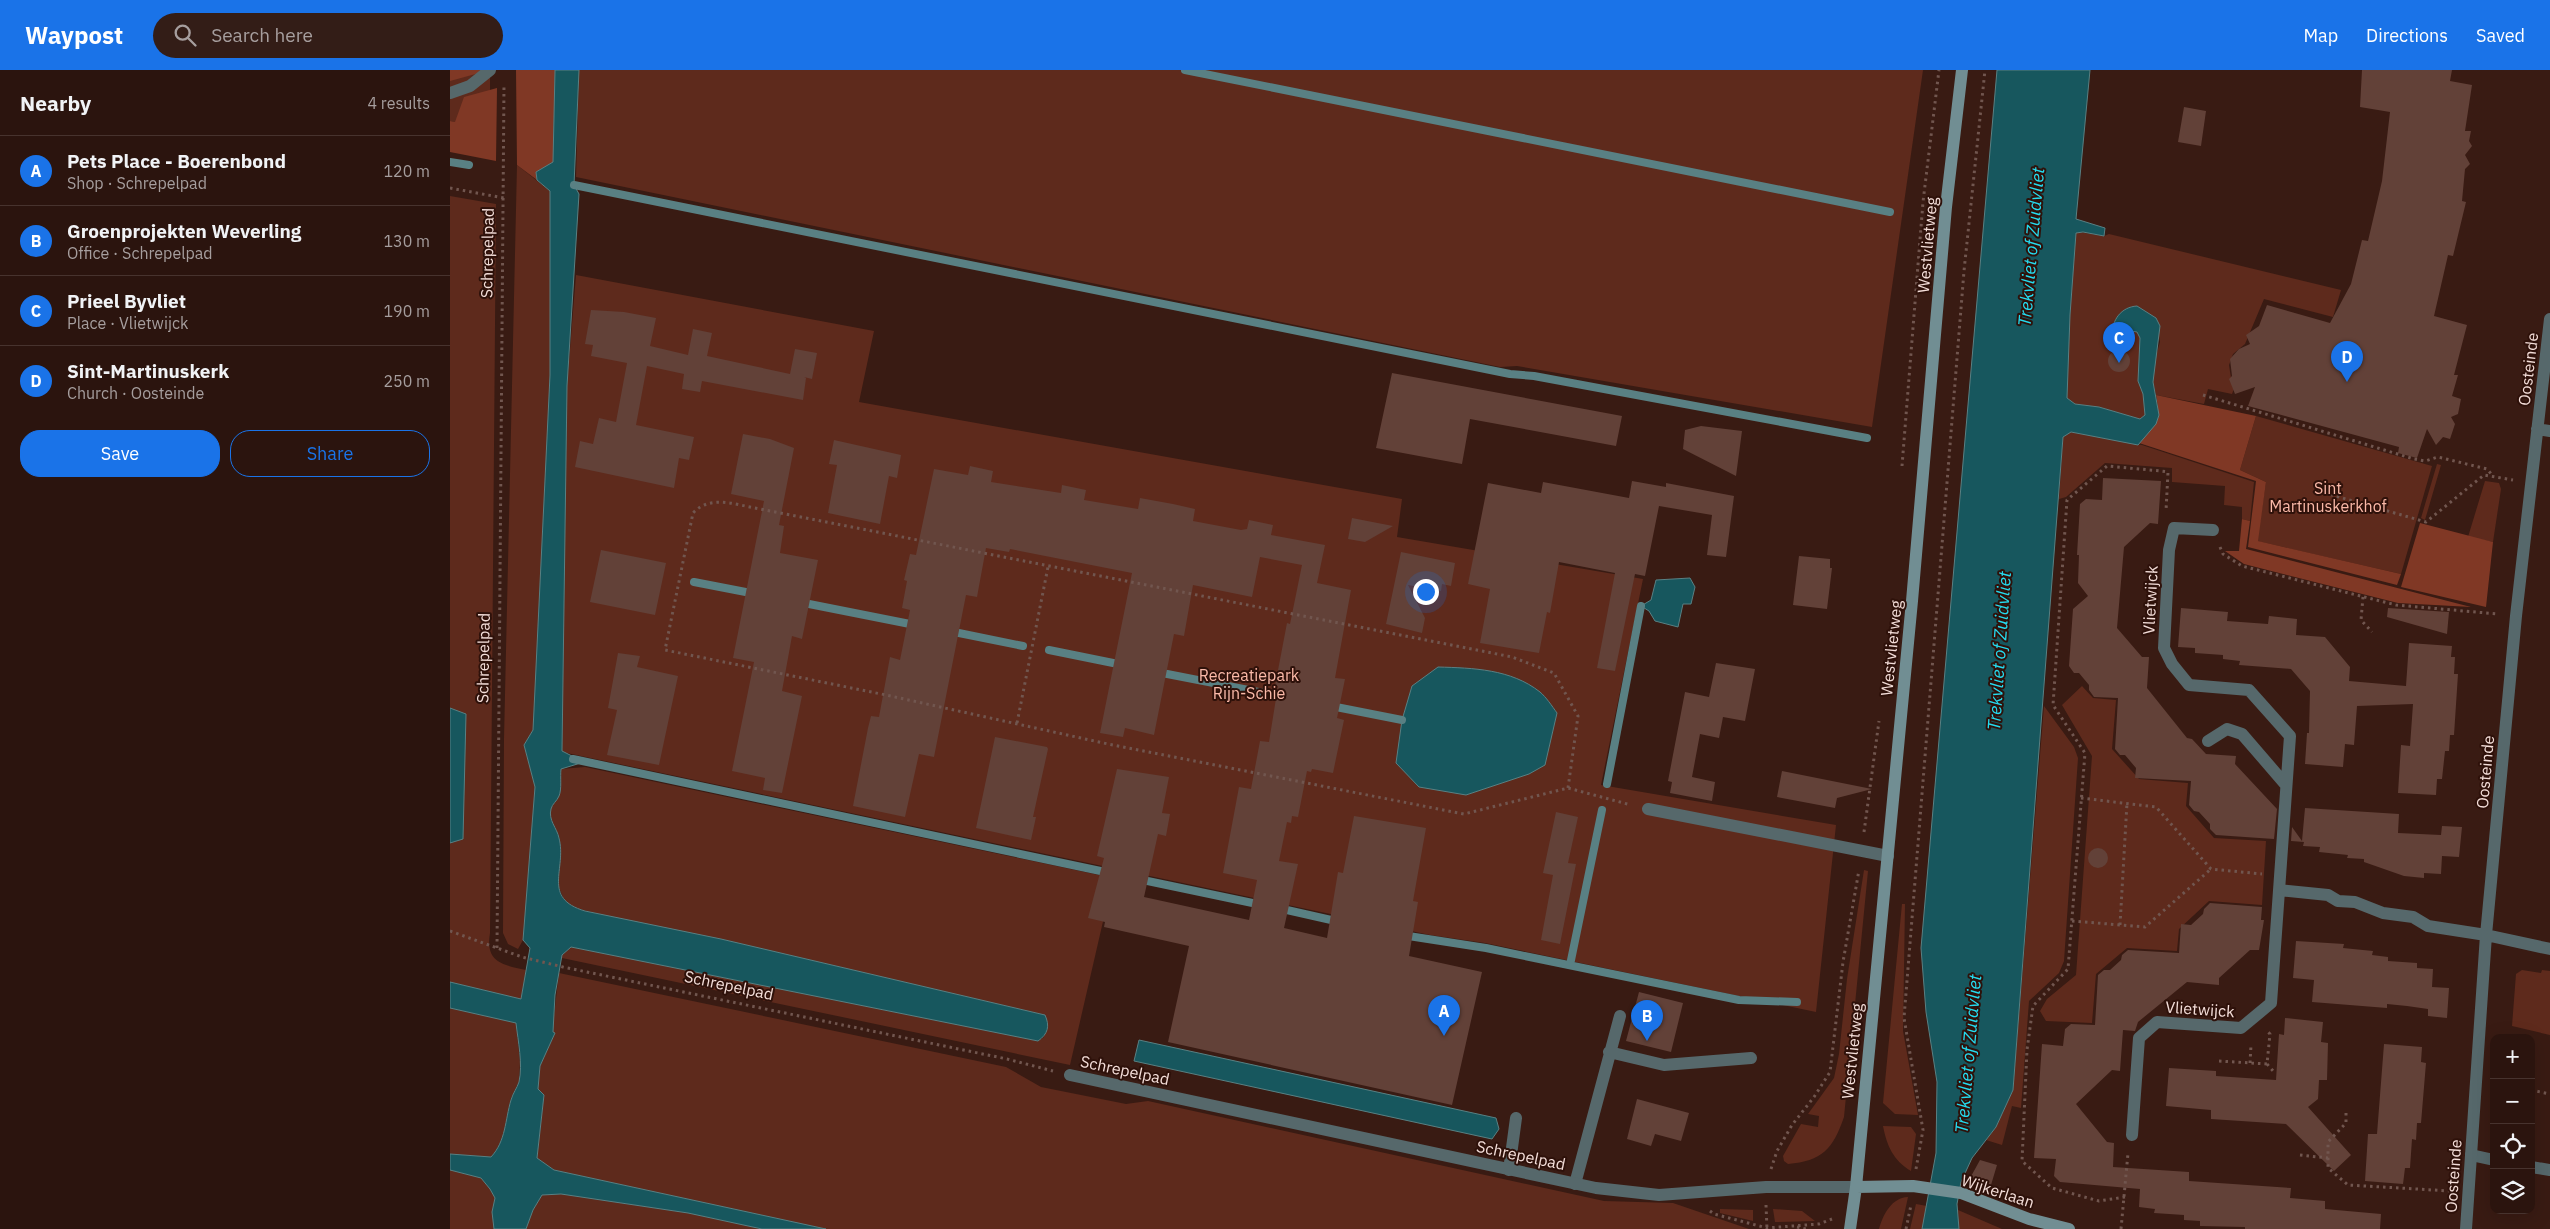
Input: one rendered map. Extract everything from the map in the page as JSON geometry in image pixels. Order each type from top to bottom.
[{"type":"street","name":"Westvlietweg","points":[[1850,1229],[1856,1187],[1912,601],[1946,207],[1962,70]]},
{"type":"street","points":[[450,93],[470,86],[496,73]]},
{"type":"street","name":"Oosteinde","points":[[2466,1229],[2486,935],[2516,616],[2531,484],[2544,430],[2550,319]]},
{"type":"street","points":[[2174,528],[2213,530]]},
{"type":"street","name":"Vlietwijck","points":[[2132,1135],[2139,1038],[2157,1022],[2241,1028],[2271,1003],[2290,736],[2249,690],[2189,685],[2172,664],[2164,648],[2169,550],[2174,528]]},
{"type":"street","points":[[2208,741],[2227,729],[2242,734],[2286,785]]},
{"type":"street","points":[[1648,809],[1830,844],[1862,853],[1888,856]]},
{"type":"street","points":[[2279,890],[2328,895],[2338,902],[2355,902],[2383,913],[2413,917],[2428,926],[2486,935],[2550,949]]},
{"type":"street","points":[[1575,1184],[1620,1016]]},
{"type":"street","points":[[1609,1052],[1664,1065],[1751,1058]]},
{"type":"street","name":"Schrepelpad","points":[[1070,1075],[1575,1184],[1659,1195],[1766,1187],[1856,1187]]},
{"type":"street","points":[[1508,1170],[1516,1118]]},
{"type":"street","points":[[2472,1155],[2490,1159]]},
{"type":"street","points":[[2535,1167],[2550,1170]]},
{"type":"street","name":"Wijkerlaan","points":[[1856,1187],[1913,1186],[1961,1193],[2030,1219],[2069,1229]]},
{"type":"path","name":"Westvlietweg","points":[[1901,476],[1923,202],[1939,70]]},
{"type":"path","points":[[1906,1229],[1923,1130],[1904,1018],[1963,281],[1985,70]]},
{"type":"path","name":"Schrepelpad","points":[[496,73],[504,91],[497,948],[522,957],[563,967],[1008,1059],[1070,1075]]},
{"type":"path","name":"Schrepelpad","points":[[450,188],[504,198]]},
{"type":"path","points":[[2203,395],[2414,459],[2425,461],[2438,457],[2487,469],[2493,476]]},
{"type":"path","points":[[2125,1197],[2099,1201],[2052,1188],[2022,1161],[2027,1050],[2033,1006],[2068,969],[2085,753],[2053,706],[2067,500],[2107,466],[2168,472],[2166,520],[2174,528]]},
{"type":"path","points":[[2318,491],[2426,522],[2484,475],[2531,484]]},
{"type":"path","points":[[1568,788],[1578,716],[1554,673],[1512,658],[755,508],[709,502],[700,505],[692,513],[664,650],[1017,723],[1118,746],[1464,814],[1568,788],[1648,809]]},
{"type":"path","points":[[2213,530],[2223,554],[2242,566],[2396,605],[2516,616]]},
{"type":"path","points":[[1017,723],[1048,566]]},
{"type":"path","points":[[2363,597],[2361,620],[2372,632]]},
{"type":"path","name":"Westvlietweg","points":[[1766,1187],[1777,1152],[1792,1125],[1814,1098],[1830,1072],[1843,962],[1862,853],[1879,719]]},
{"type":"path","points":[[2081,798],[2156,807],[2211,870],[2280,875]]},
{"type":"path","points":[[2120,925],[2127,804]]},
{"type":"path","points":[[2072,921],[2145,927],[2211,870]]},
{"type":"path","points":[[450,931],[497,948]]},
{"type":"path","points":[[2255,1016],[2270,1034],[2267,1064]]},
{"type":"path","points":[[2219,1061],[2267,1064],[2274,1072]]},
{"type":"path","points":[[2535,1091],[2550,1094]]},
{"type":"path","points":[[2346,1113],[2346,1123],[2328,1142],[2328,1168],[2348,1185],[2468,1192]]},
{"type":"path","points":[[2121,1229],[2129,1139],[2132,1135]]},
{"type":"path","points":[[2300,1155],[2328,1158]]},
{"type":"path","points":[[1691,1194],[1714,1214],[1767,1229]]},
{"type":"path","points":[[1793,1226],[1806,1229]]},
{"type":"green space","points":[[450,70],[490,70],[490,130],[450,121]]},
{"type":"green space","points":[[579,70],[1923,70],[1872,427],[1517,366],[1500,367],[576,177]]},
{"type":"green space","points":[[517,165],[550,191],[550,375],[533,730],[524,745],[535,787],[523,940],[518,949],[508,944],[503,933],[504,739]]},
{"type":"green space","points":[[450,196],[496,204],[489,943],[490,950],[497,961],[526,970],[521,999],[450,982]]},
{"type":"green space","points":[[2076,233],[2104,236],[2109,234],[2341,290],[2333,317],[2264,299],[2245,344],[2233,354],[2229,365],[2231,378],[2236,383],[2232,394],[2208,389],[2204,404],[2156,395],[2153,382],[2154,363],[2160,342],[2156,318],[2132,330],[2137,331],[2140,338],[2138,381],[2143,394],[2145,415],[2140,419],[2099,407],[2075,404],[2067,398],[2070,315]]},
{"type":"green space","name":"Recreatiepark Rijn-Schie","points":[[576,275],[874,331],[859,402],[1402,499],[1397,537],[1643,579],[1601,785],[1836,825],[1816,1012],[1485,943],[1430,935],[562,752],[567,386]]},
{"type":"green space","name":"Sint Martinuskerkhof","points":[[2256,416],[2432,466],[2401,574],[2257,541],[2266,482],[2240,470]]},
{"type":"green space","points":[[2070,432],[2142,445],[2254,482],[2250,521],[2242,519],[2242,507],[2224,505],[2225,486],[2172,482],[2172,468],[2105,463],[2066,497],[2059,499],[2063,437]]},
{"type":"green space","points":[[2437,464],[2441,465],[2425,520],[2421,518]]},
{"type":"green space","points":[[2485,481],[2499,483],[2501,489],[2493,542],[2468,537]]},
{"type":"green space","points":[[2082,686],[2093,698],[2116,700],[2112,749],[2139,779],[2188,783],[2186,806],[2214,838],[2266,841],[2262,905],[2209,901],[2179,929],[2177,951],[2127,948],[2096,974],[2092,1023],[2046,1021],[2040,1011],[2047,999],[2076,975],[2092,756],[2062,705]]},
{"type":"green space","points":[[2044,706],[2074,747],[2078,758],[2064,961],[2059,973],[2029,1001],[2021,1108],[2012,1106],[2002,1145],[1986,1140],[1996,1127],[2013,1090]]},
{"type":"green space","points":[[585,767],[1113,878],[1070,1065],[562,958],[562,955],[571,947],[1038,1041],[1044,1037],[1045,1015],[721,939],[644,925],[575,908],[565,902],[558,885],[560,839],[551,818],[551,808],[559,795],[561,769]]},
{"type":"green space","points":[[1864,870],[1868,871],[1844,1117],[1835,1137],[1825,1151],[1810,1160],[1788,1164],[1784,1161],[1783,1156],[1801,1124],[1818,1127],[1819,1116],[1808,1114],[1834,1078],[1839,1054],[1847,979]]},
{"type":"green space","points":[[1902,904],[1905,904],[1903,1031],[1918,1115],[1895,1114],[1883,1103]]},
{"type":"green space","points":[[2522,970],[2541,973],[2542,970],[2550,971],[2550,1035],[2512,1026],[2516,974]]},
{"type":"green space","points":[[559,973],[1006,1067],[1041,1087],[1126,1104],[1148,1101],[1604,1201],[1673,1203],[1749,1229],[826,1229],[554,1170],[537,1158],[544,1095],[538,1089],[540,1066],[555,1033],[552,1032]]},
{"type":"green space","points":[[450,1008],[516,1023],[520,1062],[519,1082],[511,1098],[502,1142],[491,1157],[450,1154]]},
{"type":"green space","points":[[1883,1126],[1911,1127],[1916,1134],[1911,1171],[1895,1157]]},
{"type":"green space","points":[[450,1170],[481,1178],[491,1189],[495,1198],[492,1212],[494,1229],[450,1229]]},
{"type":"green space","points":[[561,1194],[688,1213],[762,1229],[526,1229],[533,1210],[542,1195]]},
{"type":"green space","points":[[1908,1197],[1901,1229],[1879,1229],[1885,1213],[1892,1204],[1897,1200]]},
{"type":"green space","points":[[1916,1204],[1927,1206],[1922,1229],[1910,1229]]},
{"type":"green space","points":[[1720,1209],[1753,1210],[1753,1221],[1720,1213]]},
{"type":"green space","points":[[1773,1209],[1802,1211],[1815,1221],[1775,1222]]},
{"type":"green space","points":[[1958,1210],[2002,1229],[1959,1229]]},
{"type":"shaded area","points":[[450,70],[490,70],[450,81]]},
{"type":"shaded area","points":[[516,70],[555,70],[553,163],[536,172],[537,180],[517,165]]},
{"type":"shaded area","points":[[497,88],[496,161],[450,152],[450,121],[455,122],[464,97]]},
{"type":"shaded area","points":[[2156,395],[2256,416],[2240,470],[2266,482],[2258,541],[2401,574],[2397,585],[2248,547],[2256,481],[2139,443],[2149,431],[2157,416]]},
{"type":"shaded area","points":[[2242,519],[2250,521],[2246,549],[2471,607],[2398,603],[2244,564],[2225,551],[2239,551]]},
{"type":"shaded area","points":[[2420,523],[2493,542],[2486,607],[2401,587]]},
{"type":"water","points":[[555,70],[579,70],[574,185],[579,194],[567,386],[562,751],[584,762],[561,769],[560,793],[550,813],[558,834],[561,850],[558,881],[564,898],[572,905],[585,911],[721,939],[1045,1015],[1048,1026],[1044,1036],[1038,1041],[571,947],[562,955],[555,995],[553,1032],[555,1033],[540,1066],[538,1089],[544,1095],[537,1158],[554,1170],[826,1229],[762,1229],[688,1213],[561,1194],[542,1195],[533,1210],[526,1229],[494,1229],[492,1212],[495,1198],[490,1189],[481,1178],[450,1170],[450,1154],[491,1157],[496,1151],[500,1144],[511,1100],[520,1075],[520,1052],[516,1023],[450,1008],[450,982],[521,999],[530,948],[523,940],[535,787],[524,745],[533,730],[550,375],[550,191],[537,180],[536,172],[553,162]]},
{"type":"water","name":"Trekvliet of Zuidvliet","points":[[1997,70],[2090,70],[2076,219],[2105,228],[2104,236],[2083,232],[2076,233],[2070,315],[2067,398],[2075,404],[2099,407],[2140,419],[2145,415],[2143,394],[2138,381],[2140,338],[2137,332],[2134,331],[2127,333],[2121,340],[2116,340],[2112,335],[2112,329],[2118,315],[2126,309],[2137,306],[2156,318],[2160,326],[2153,382],[2159,415],[2156,424],[2138,445],[2071,432],[2063,437],[2013,1090],[1996,1127],[1972,1158],[1961,1182],[1957,1204],[1959,1229],[1922,1229],[1936,1153],[1937,1082],[1926,1012],[1921,948]]},
{"type":"water","points":[[1690,578],[1695,587],[1691,604],[1683,604],[1678,627],[1655,621],[1649,611],[1641,606],[1651,600],[1656,580]]},
{"type":"water","points":[[1438,667],[1478,669],[1504,674],[1529,684],[1542,694],[1557,713],[1545,765],[1529,774],[1466,795],[1419,787],[1396,763],[1402,720],[1412,686]]},
{"type":"water","points":[[450,708],[466,714],[463,839],[450,843]]},
{"type":"water","points":[[1139,1040],[1496,1118],[1499,1129],[1492,1139],[1134,1061]]},
{"type":"building","points":[[2362,70],[2452,70],[2450,81],[2472,85],[2465,131],[2471,131],[2469,141],[2472,146],[2465,155],[2470,164],[2465,169],[2462,201],[2466,202],[2453,256],[2448,255],[2434,316],[2467,325],[2454,375],[2458,375],[2452,396],[2461,399],[2458,414],[2451,417],[2455,424],[2450,439],[2443,437],[2436,445],[2427,429],[2417,458],[2398,453],[2399,447],[2248,406],[2255,387],[2235,394],[2229,379],[2232,376],[2230,359],[2239,349],[2250,344],[2246,335],[2259,326],[2267,305],[2330,323],[2351,284],[2362,240],[2368,241],[2382,181],[2390,112],[2360,107]]},
{"type":"building","points":[[2184,107],[2206,111],[2201,146],[2178,142]]},
{"type":"building","points":[[591,310],[624,312],[656,318],[650,346],[688,355],[693,329],[712,333],[707,356],[790,374],[795,349],[817,353],[812,379],[804,377],[806,378],[803,400],[702,381],[700,392],[682,389],[684,374],[647,366],[636,425],[694,437],[689,460],[679,458],[674,488],[575,467],[580,441],[593,444],[599,418],[616,422],[627,363],[591,356],[593,345],[585,344]]},
{"type":"building","points":[[2119,350],[2127,353],[2130,361],[2127,369],[2119,372],[2111,369],[2108,361],[2111,353]]},
{"type":"building","points":[[1392,373],[1622,416],[1616,446],[1470,419],[1462,464],[1376,448]]},
{"type":"building","points":[[1701,426],[1742,431],[1736,476],[1683,449],[1685,430]]},
{"type":"building","points":[[743,434],[770,439],[794,448],[779,525],[784,526],[780,553],[818,560],[802,639],[792,636],[782,691],[802,696],[782,793],[763,790],[765,778],[732,771],[754,662],[733,658],[764,501],[731,494]]},
{"type":"building","points":[[834,440],[901,455],[897,478],[889,476],[880,524],[828,513],[837,465],[829,464]]},
{"type":"building","points":[[970,466],[993,471],[991,482],[1061,493],[1062,485],[1086,490],[1084,500],[1138,509],[1140,498],[1173,504],[1195,509],[1193,521],[1241,530],[1247,529],[1249,520],[1273,525],[1271,535],[1325,545],[1317,583],[1351,590],[1335,678],[1345,679],[1337,718],[1344,720],[1333,773],[1312,769],[1311,772],[1307,771],[1298,817],[1292,816],[1291,823],[1287,822],[1279,861],[1298,864],[1284,928],[1327,938],[1338,872],[1343,873],[1354,816],[1426,828],[1413,901],[1418,902],[1409,956],[1482,972],[1452,1105],[1168,1042],[1189,946],[1104,927],[1105,922],[1088,918],[1104,858],[1097,856],[1117,769],[1169,777],[1162,813],[1170,814],[1166,836],[1158,834],[1144,897],[1249,920],[1257,880],[1223,873],[1239,787],[1251,789],[1260,741],[1269,742],[1278,686],[1275,686],[1287,623],[1290,624],[1302,565],[1260,557],[1252,597],[1193,585],[1184,636],[1174,634],[1154,735],[1125,728],[1123,737],[1100,733],[1132,573],[1010,549],[1009,552],[986,548],[977,597],[966,595],[934,757],[919,754],[905,817],[853,806],[871,716],[879,717],[890,657],[900,660],[910,610],[902,608],[907,581],[904,580],[910,554],[916,555],[934,469],[968,475]]},
{"type":"building","points":[[2103,478],[2161,481],[2158,524],[2150,523],[2124,547],[2117,628],[2142,657],[2149,657],[2147,688],[2187,738],[2192,739],[2206,754],[2236,756],[2235,764],[2277,809],[2274,839],[2216,835],[2210,829],[2210,824],[2199,812],[2194,811],[2189,805],[2191,781],[2135,778],[2136,768],[2125,755],[2120,755],[2115,749],[2118,698],[2094,697],[2089,690],[2089,685],[2079,673],[2074,673],[2069,666],[2073,609],[2088,596],[2078,583],[2079,555],[2077,555],[2080,504],[2086,499],[2102,500]]},
{"type":"building","points":[[1632,481],[1666,487],[1666,483],[1734,496],[1726,557],[1707,555],[1712,515],[1659,506],[1645,576],[1635,574],[1615,671],[1597,668],[1615,573],[1559,562],[1550,613],[1547,612],[1539,653],[1480,643],[1490,589],[1468,584],[1488,483],[1541,493],[1543,482],[1629,498]]},
{"type":"building","points":[[1352,518],[1393,526],[1365,542],[1348,539]]},
{"type":"building","points":[[601,550],[666,563],[655,615],[590,602]]},
{"type":"building","points":[[1401,552],[1455,563],[1451,586],[1442,584],[1441,591],[1408,585],[1425,618],[1422,633],[1386,624]]},
{"type":"building","points":[[1799,556],[1830,559],[1830,568],[1832,568],[1827,609],[1793,605]]},
{"type":"building","points":[[2181,608],[2228,612],[2227,621],[2268,624],[2269,616],[2297,619],[2296,635],[2325,637],[2350,667],[2349,681],[2406,686],[2409,643],[2452,646],[2451,657],[2455,657],[2454,674],[2458,674],[2454,735],[2450,735],[2449,751],[2445,751],[2442,779],[2437,779],[2436,795],[2398,793],[2401,745],[2410,746],[2413,704],[2357,706],[2354,745],[2345,744],[2343,767],[2305,764],[2307,733],[2309,733],[2310,691],[2291,669],[2239,665],[2240,661],[2223,659],[2223,655],[2195,653],[2195,648],[2178,647]]},
{"type":"building","points":[[2388,608],[2449,612],[2447,634],[2387,617]]},
{"type":"building","points":[[618,653],[640,656],[637,667],[678,676],[659,765],[607,755],[617,710],[608,708]]},
{"type":"building","points":[[1716,663],[1755,669],[1745,721],[1723,717],[1719,738],[1700,734],[1692,777],[1715,782],[1712,801],[1670,793],[1672,782],[1668,781],[1685,692],[1709,697]]},
{"type":"building","points":[[995,737],[1047,747],[1048,749],[1033,817],[1036,817],[1031,840],[976,828]]},
{"type":"building","points":[[1782,771],[1872,789],[1837,798],[1835,808],[1777,797]]},
{"type":"building","points":[[2305,808],[2399,814],[2398,833],[2441,835],[2442,826],[2462,827],[2459,857],[2442,856],[2441,874],[2424,873],[2424,878],[2404,876],[2364,862],[2364,859],[2347,858],[2348,855],[2319,852],[2320,847],[2303,846],[2304,842],[2291,841],[2292,827],[2302,841]]},
{"type":"building","points":[[1556,812],[1578,817],[1568,863],[1576,864],[1560,944],[1541,940],[1553,875],[1543,873]]},
{"type":"building","points":[[2094,848],[2102,848],[2108,854],[2108,862],[2102,868],[2094,868],[2088,862],[2088,854]]},
{"type":"building","points":[[2210,903],[2262,907],[2261,920],[2264,920],[2259,950],[2250,950],[2219,978],[2219,985],[2187,982],[2138,1022],[2135,1031],[2123,1030],[2120,1071],[2112,1070],[2076,1104],[2107,1142],[2114,1143],[2113,1167],[2189,1172],[2189,1181],[2291,1188],[2290,1198],[2325,1201],[2325,1209],[2381,1214],[2380,1229],[2245,1229],[2245,1227],[2200,1226],[2200,1221],[2184,1220],[2184,1215],[2154,1213],[2155,1209],[2139,1207],[2140,1189],[2060,1182],[2054,1176],[2056,1159],[2034,1158],[2042,1044],[2063,1046],[2065,1029],[2071,1024],[2095,1025],[2098,975],[2104,970],[2110,970],[2128,950],[2179,953],[2181,924],[2191,925],[2203,914],[2204,909]]},
{"type":"building","points":[[2296,941],[2344,944],[2343,948],[2373,951],[2372,955],[2388,957],[2388,961],[2417,963],[2417,968],[2433,969],[2432,987],[2449,988],[2447,1018],[2428,1016],[2428,1009],[2407,1006],[2387,1004],[2387,1008],[2312,1002],[2314,980],[2293,978]]},
{"type":"building","points":[[1639,992],[1683,1003],[1671,1052],[1626,1041]]},
{"type":"building","points":[[2285,1018],[2323,1022],[2321,1042],[2328,1043],[2327,1080],[2319,1080],[2318,1099],[2308,1107],[2351,1155],[2334,1171],[2286,1124],[2211,1119],[2211,1110],[2166,1106],[2169,1068],[2216,1071],[2216,1076],[2276,1080],[2279,1034],[2284,1035]]},
{"type":"building","points":[[2384,1044],[2422,1047],[2421,1062],[2426,1063],[2421,1123],[2417,1123],[2416,1140],[2412,1139],[2410,1168],[2405,1168],[2403,1184],[2365,1181],[2368,1134],[2377,1134]]},
{"type":"building","points":[[1637,1099],[1689,1113],[1681,1141],[1655,1134],[1651,1146],[1627,1139]]},
{"type":"building","points":[[1980,1160],[1997,1165],[1991,1185],[1969,1180]]},
{"type":"waterway","points":[[1185,70],[1890,212]]},
{"type":"waterway","points":[[450,162],[469,165]]},
{"type":"waterway","points":[[574,185],[1510,374],[1534,376],[1867,438]]},
{"type":"waterway","points":[[694,582],[756,594]]},
{"type":"waterway","points":[[799,602],[915,625]]},
{"type":"waterway","points":[[1607,784],[1641,606]]},
{"type":"waterway","points":[[949,631],[1023,646]]},
{"type":"waterway","points":[[1049,650],[1123,665]]},
{"type":"waterway","points":[[1157,672],[1285,697]]},
{"type":"waterway","points":[[1331,706],[1402,720]]},
{"type":"waterway","points":[[573,759],[1110,873]]},
{"type":"waterway","points":[[1570,965],[1602,810]]},
{"type":"waterway","points":[[1138,879],[1262,905]]},
{"type":"waterway","points":[[1278,908],[1340,922]]},
{"type":"waterway","points":[[1402,935],[1486,948],[1739,1000],[1797,1002]]},
{"type":"place","name":"Prieel Byvliet","points":[[2119,363]]},
{"type":"place","name":"Sint-Martinuskerk","points":[[2347,382]]},
{"type":"place","name":"Pets Place - Boerenbond","points":[[1444,1036]]},
{"type":"place","name":"Groenprojekten Weverling","points":[[1647,1041]]}]
